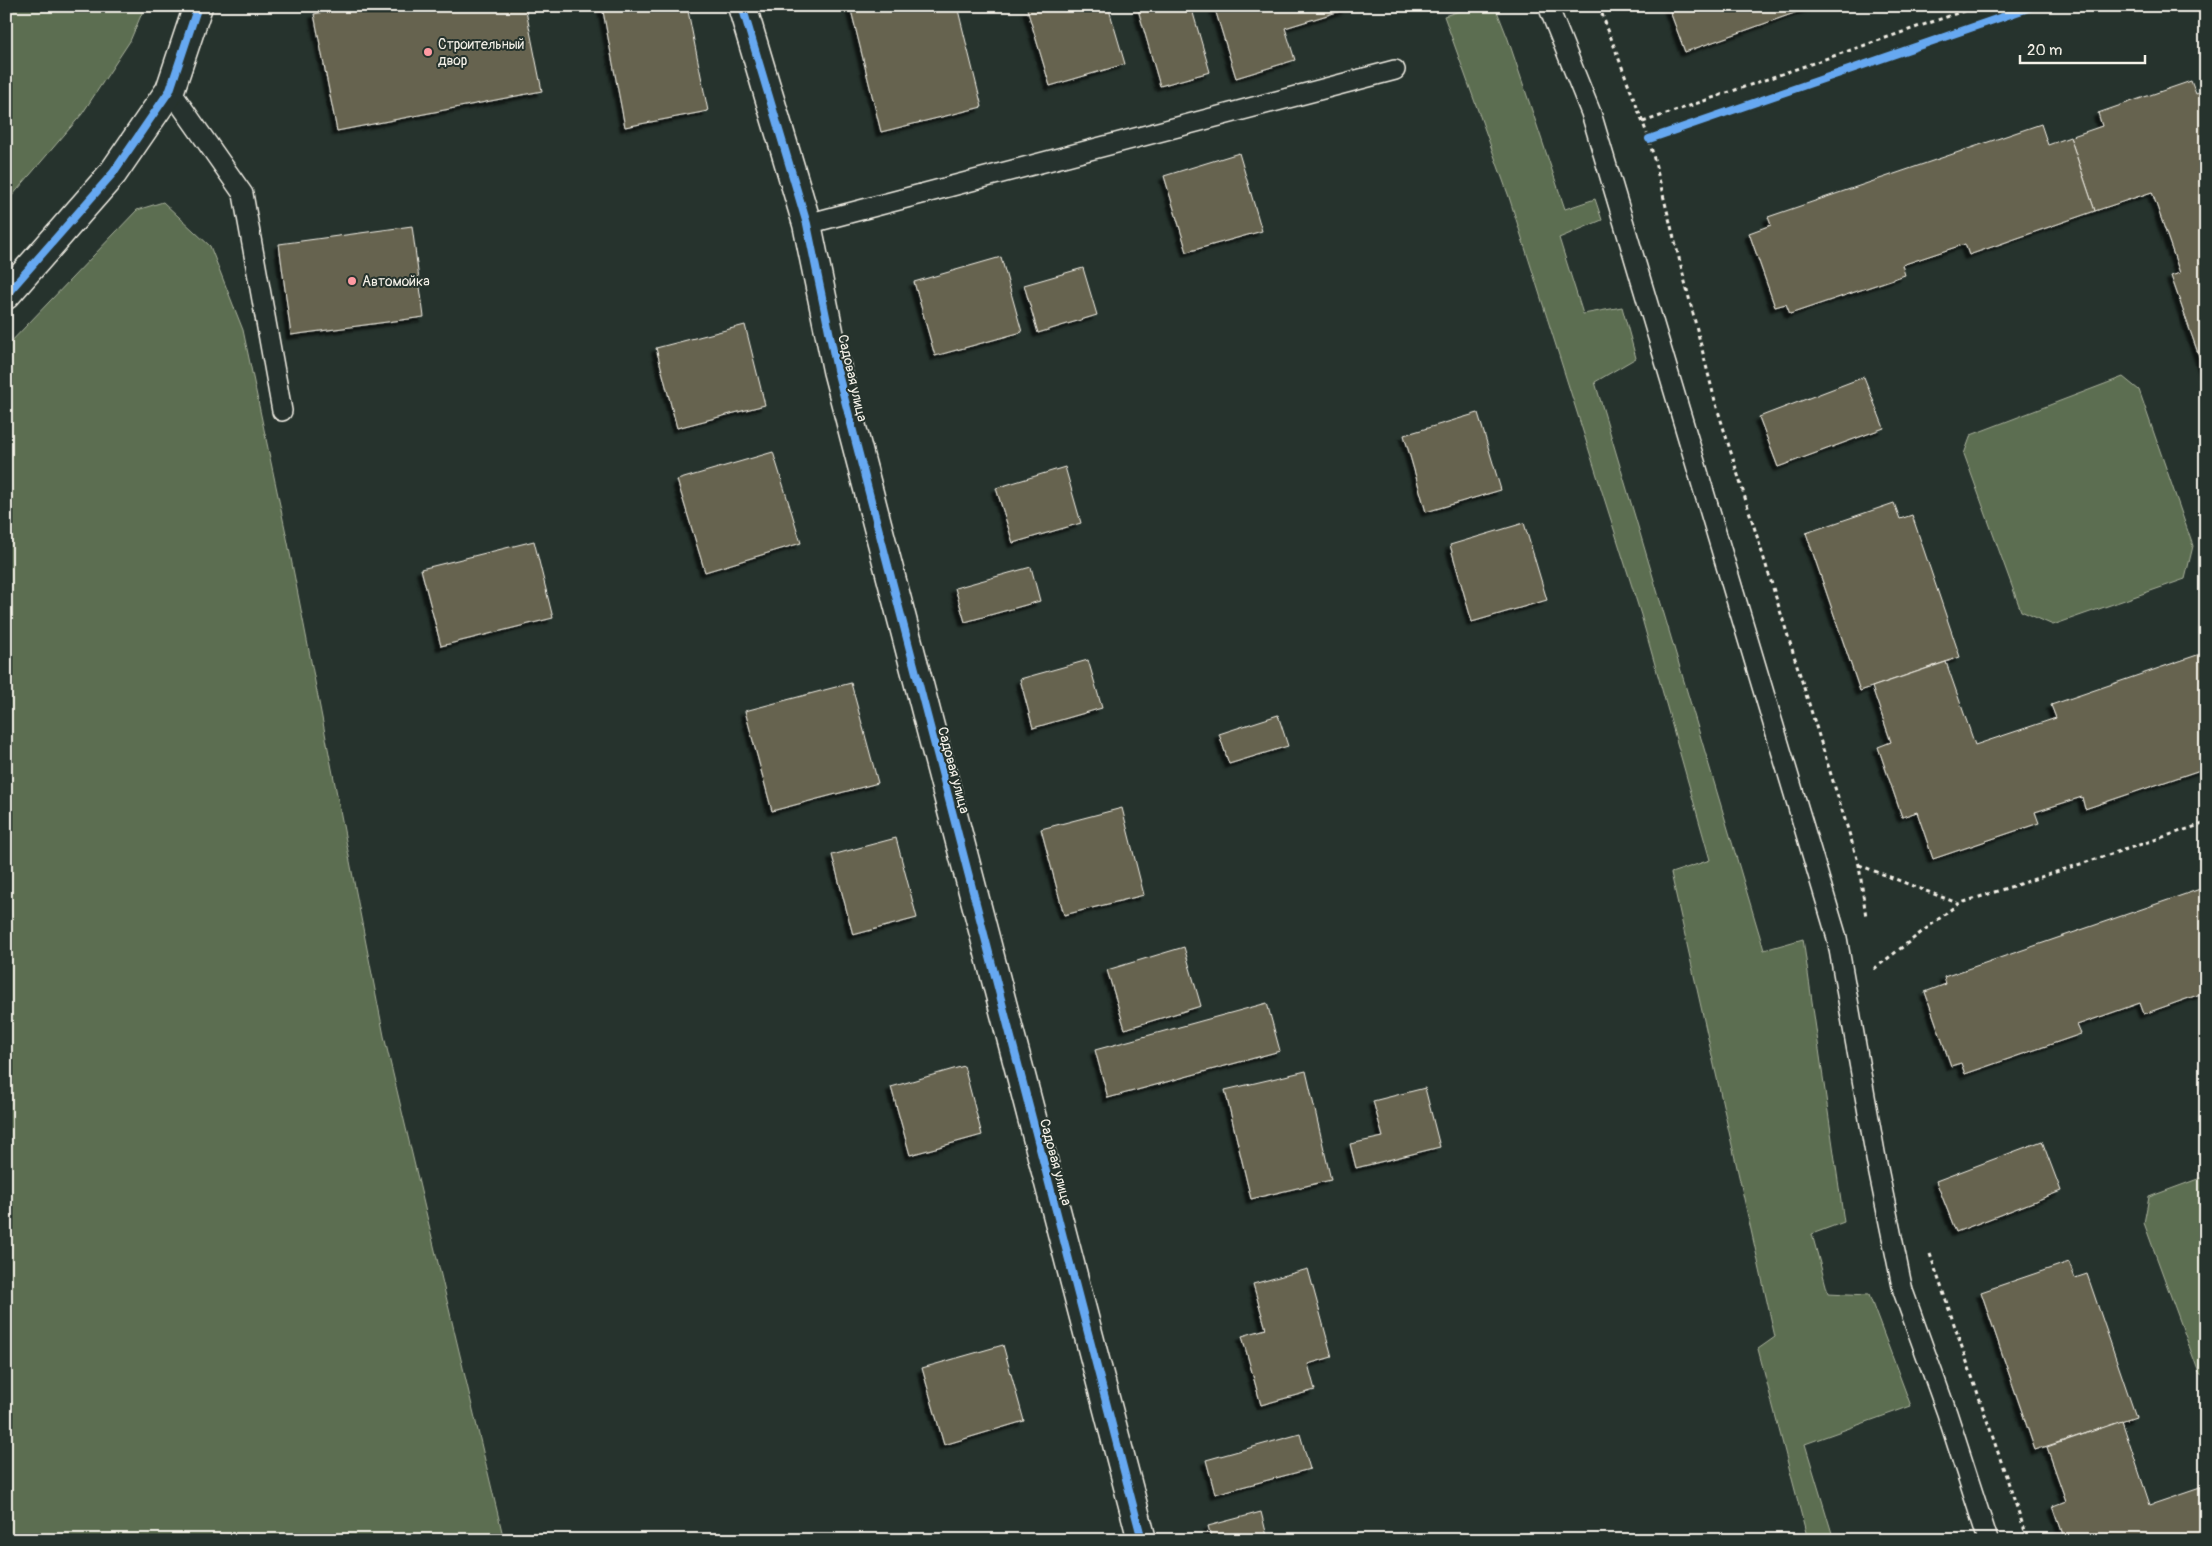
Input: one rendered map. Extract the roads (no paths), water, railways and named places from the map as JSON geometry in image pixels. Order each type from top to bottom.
[{"type":"street","points":[[6,295],[112,173],[170,90],[198,6]]},
{"type":"street","name":"Садовая улица","points":[[742,6],[807,224],[837,370],[1142,1540]]},
{"type":"lane","points":[[1548,6],[1591,113],[1837,938],[1876,1155],[1903,1291],[1947,1413],[1988,1540]]},
{"type":"lane","points":[[807,224],[1396,70]]},
{"type":"lane","points":[[170,90],[243,194],[282,411]]},
{"type":"place","name":"Строительный двор","points":[[428,52]]},
{"type":"place","name":"Автомойка","points":[[352,281]]}]
